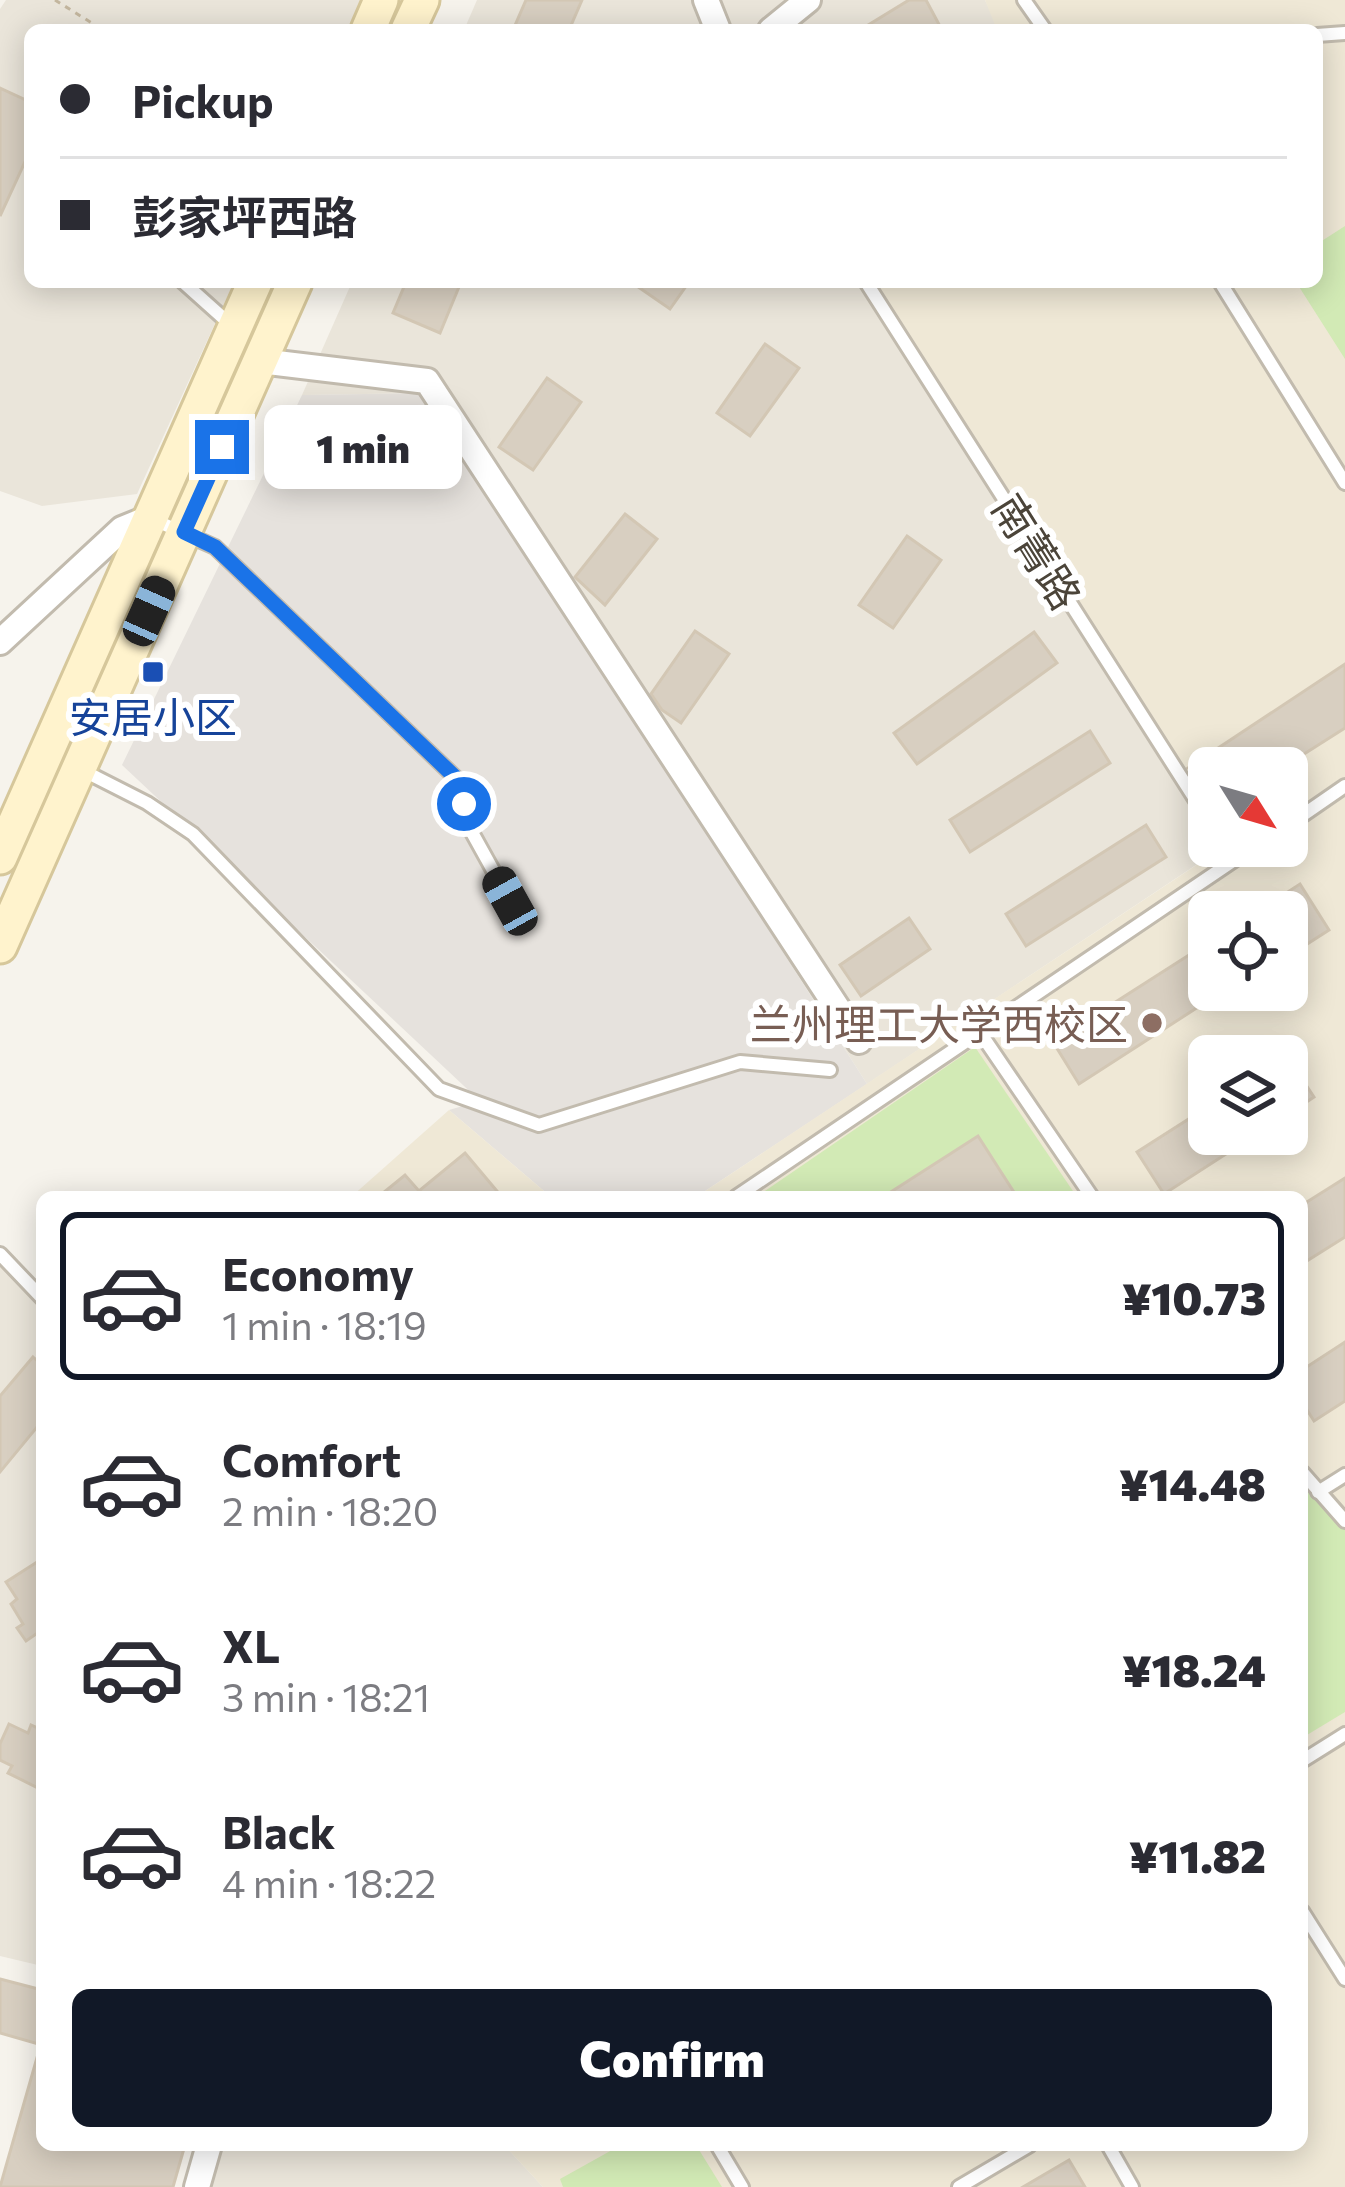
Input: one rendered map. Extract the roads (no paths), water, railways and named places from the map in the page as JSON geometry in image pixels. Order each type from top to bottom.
[{"type":"main road","points":[[0,857],[252,288]]},
{"type":"main road","points":[[0,946],[292,288]]},
{"type":"street","points":[[778,24],[808,0]]},
{"type":"street","points":[[260,361],[427,381],[859,1041]]},
{"type":"street","points":[[0,642],[122,530],[149,518]]},
{"type":"street","points":[[197,2187],[206,2151]]},
{"type":"lane","points":[[191,288],[234,328]]},
{"type":"lane","name":"南菁路","points":[[870,288],[1188,788]]},
{"type":"lane","points":[[1224,288],[1345,483]]},
{"type":"lane","points":[[149,518],[215,547],[458,780],[469,827],[510,901]]},
{"type":"lane","points":[[79,768],[147,802],[193,834],[440,1089],[539,1125],[740,1062],[830,1070]]},
{"type":"lane","points":[[1308,812],[1345,786]]},
{"type":"lane","points":[[745,1191],[1224,867]]},
{"type":"lane","points":[[979,1031],[1088,1191]]},
{"type":"lane","points":[[0,1254],[36,1292]]},
{"type":"lane","points":[[1318,1492],[1345,1475]]},
{"type":"lane","points":[[1308,1480],[1345,1521]]},
{"type":"lane","points":[[1308,1757],[1345,1734]]},
{"type":"lane","points":[[1308,1920],[1345,1979]]},
{"type":"lane","points":[[721,2151],[742,2187]]},
{"type":"lane","points":[[958,2187],[980,2182],[1022,2151]]},
{"type":"lane","points":[[1111,2151],[1132,2187]]},
{"type":"place","name":"安居小区","points":[[153,672]]},
{"type":"place","name":"兰州理工大学西校区","points":[[1152,1023]]}]
